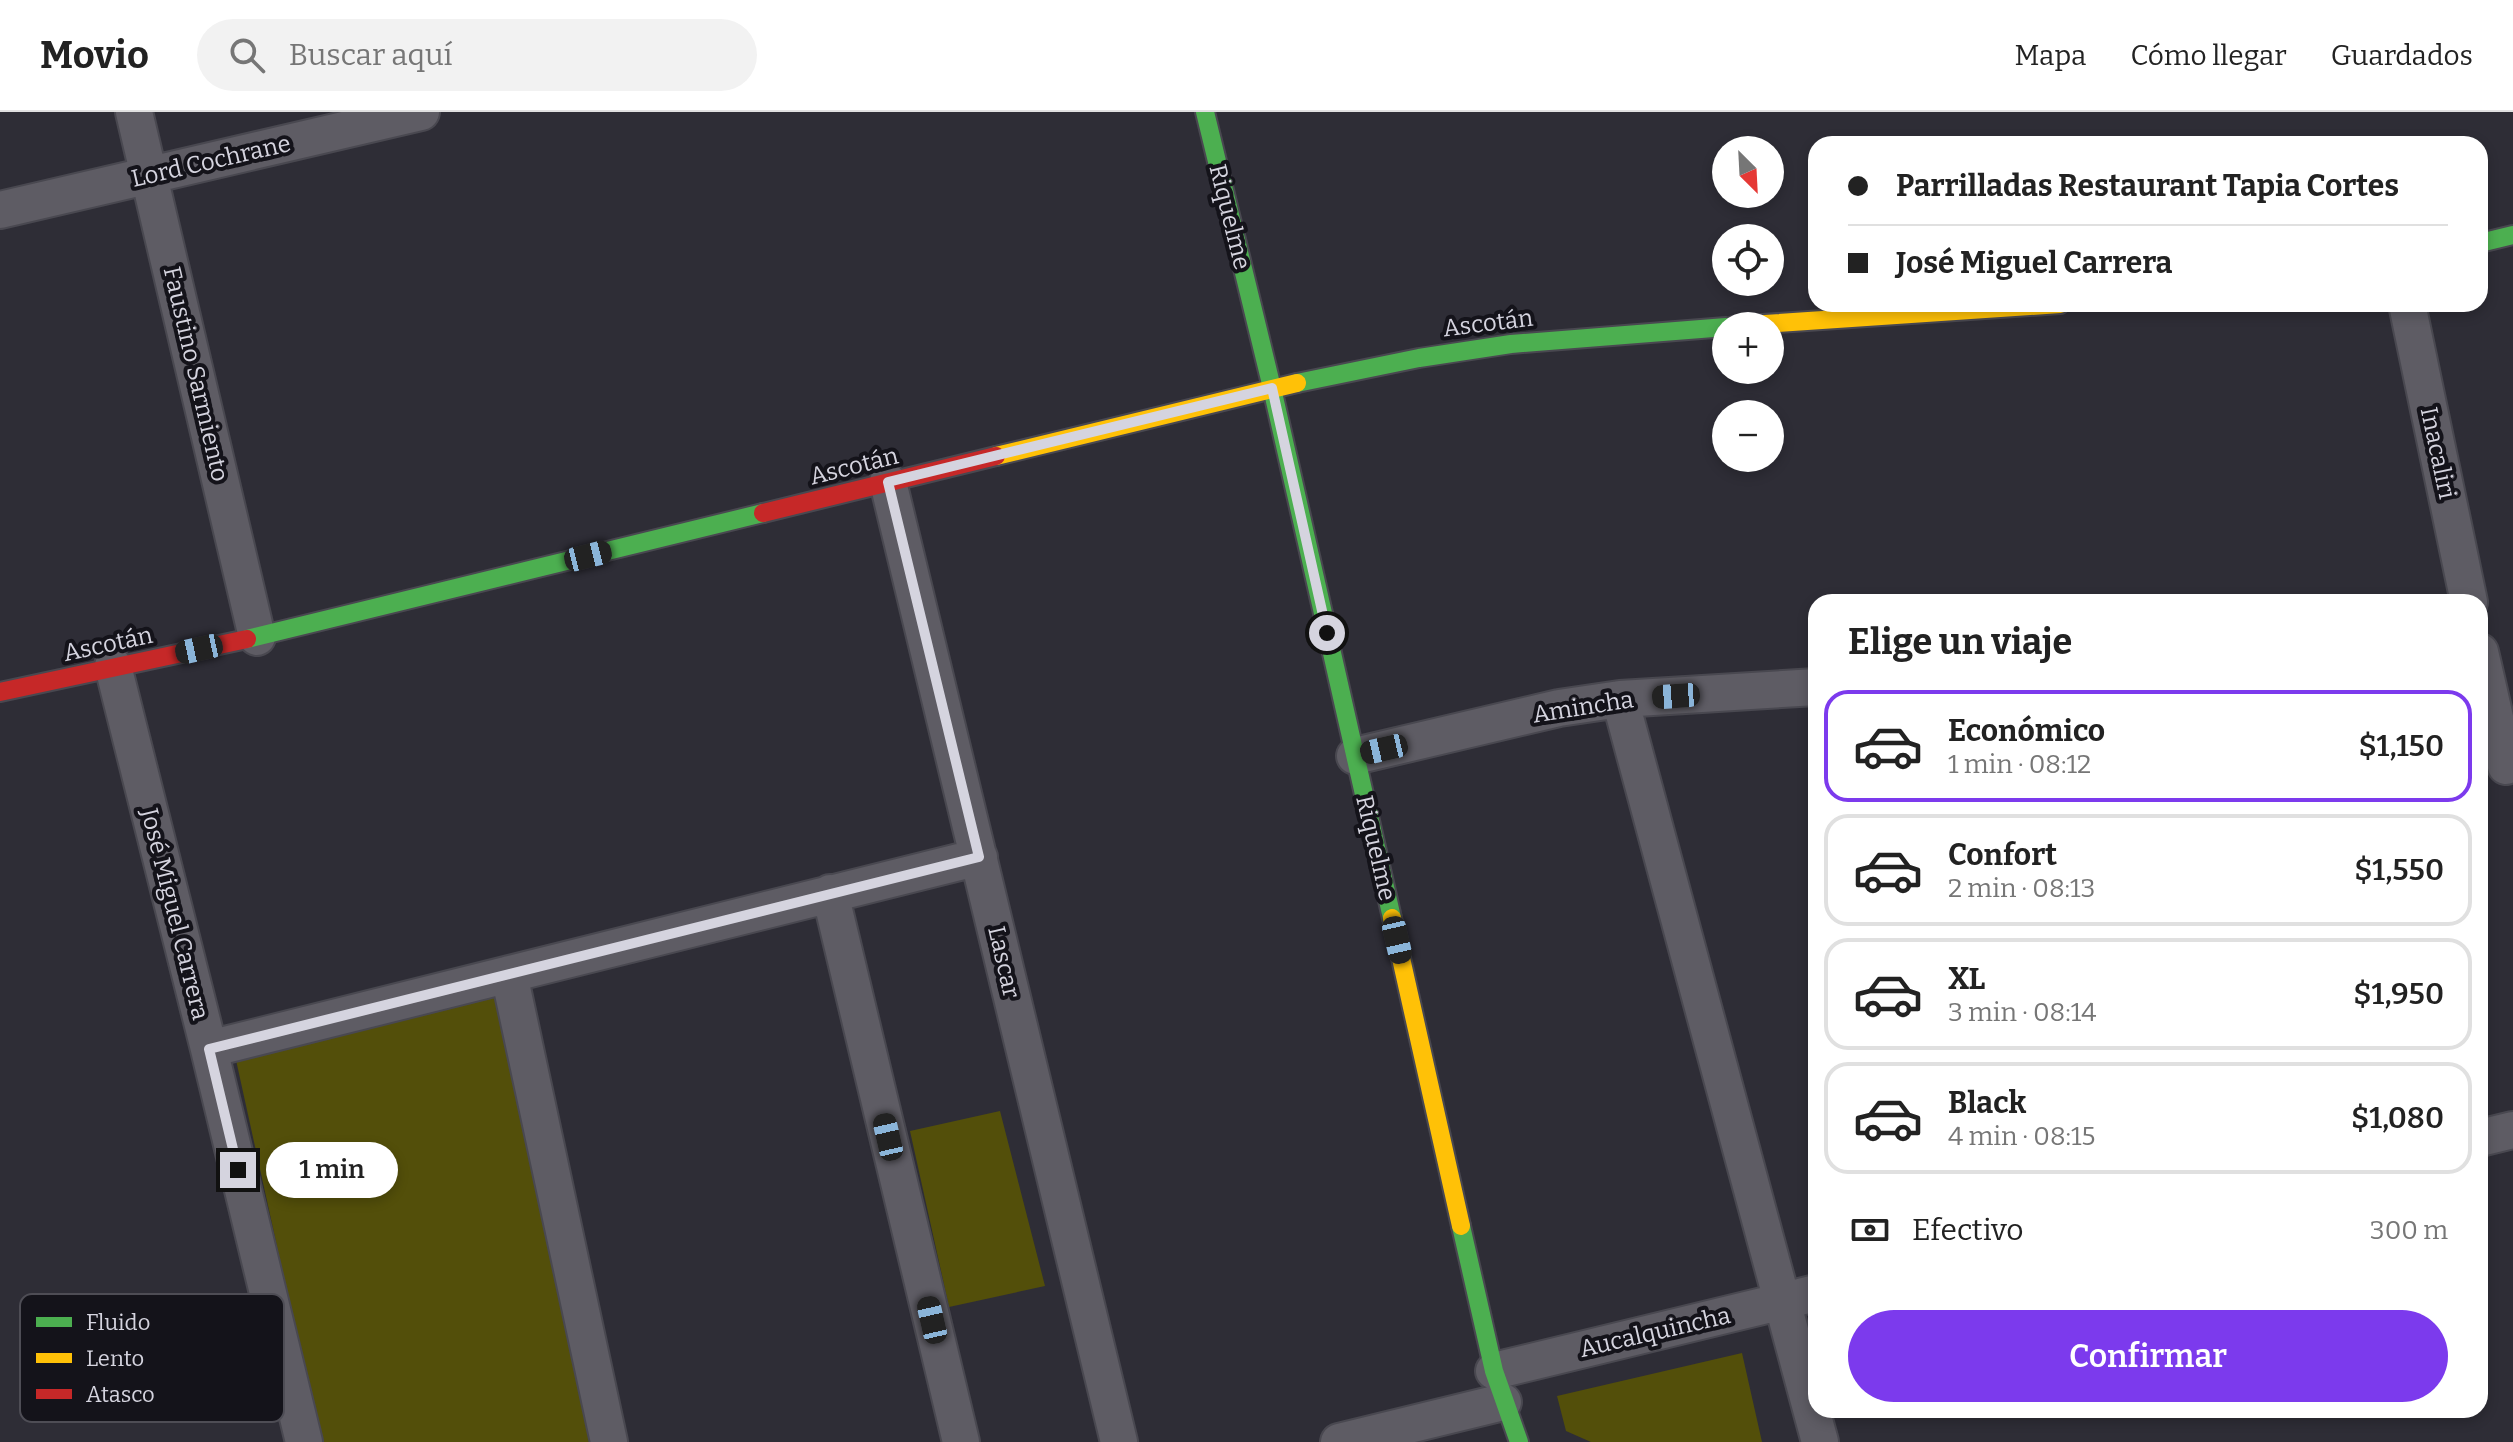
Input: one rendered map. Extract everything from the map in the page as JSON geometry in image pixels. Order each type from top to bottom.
[{"type":"street","name":"Faustino Sarmiento","points":[[134,112],[257,637]]},
{"type":"street","name":"Lord Cochrane","points":[[0,210],[421,112]]},
{"type":"street","name":"Riquelme","points":[[1205,112],[1272,388],[1498,1386],[1519,1442]]},
{"type":"street","points":[[2488,241],[2513,235]]},
{"type":"street","points":[[1784,323],[1941,312]]},
{"type":"street","name":"Inacaliri","points":[[2409,312],[2467,594]]},
{"type":"street","name":"Ascotán","points":[[0,692],[257,637],[1272,388],[1424,357],[1502,345],[1591,335],[1712,328]]},
{"type":"street","name":"Lascar","points":[[888,482],[1119,1442]]},
{"type":"street","name":"José Miguel Carrera","points":[[113,666],[268,1294]]},
{"type":"street","name":"Amincha","points":[[1355,756],[1559,708],[1620,699],[1808,687]]},
{"type":"street","points":[[2488,698],[2500,768]]},
{"type":"street","points":[[1620,699],[1808,1399]]},
{"type":"street","points":[[209,1049],[979,857]]},
{"type":"street","points":[[830,893],[961,1442]]},
{"type":"street","points":[[509,974],[609,1442]]},
{"type":"street","points":[[2488,1136],[2513,1130]]},
{"type":"street","name":"Aucalquincha","points":[[1339,1442],[1498,1386],[1808,1295]]},
{"type":"street","name":"José Miguel Carrera","points":[[284,1359],[304,1442]]},
{"type":"street","points":[[1813,1418],[1820,1442]]},
{"type":"shaded area","points":[[503,994],[589,1442],[320,1442],[236,1060]]},
{"type":"shaded area","points":[[1000,1111],[1045,1286],[949,1307],[910,1131]]},
{"type":"shaded area","points":[[1742,1353],[1762,1442],[1591,1442],[1566,1431],[1557,1396]]},
{"type":"traffic: fast","points":[[1205,112],[1272,388],[1392,918]]},
{"type":"traffic: fast","points":[[2488,241],[2513,235]]},
{"type":"traffic: fast","points":[[1297,383],[1419,358],[1511,344],[1712,328]]},
{"type":"traffic: fast","points":[[247,639],[763,513]]},
{"type":"traffic: fast","points":[[1461,1226],[1494,1371],[1519,1442]]},
{"type":"traffic: slow","points":[[1784,323],[1941,312]]},
{"type":"traffic: slow","points":[[996,456],[1297,383]]},
{"type":"traffic: slow","points":[[1392,918],[1461,1226]]},
{"type":"traffic: jam","points":[[763,513],[996,456]]},
{"type":"traffic: jam","points":[[0,692],[247,639]]},
{"type":"route","points":[[238,1170],[209,1049],[979,857],[888,482],[1272,388],[1327,633]]}]
